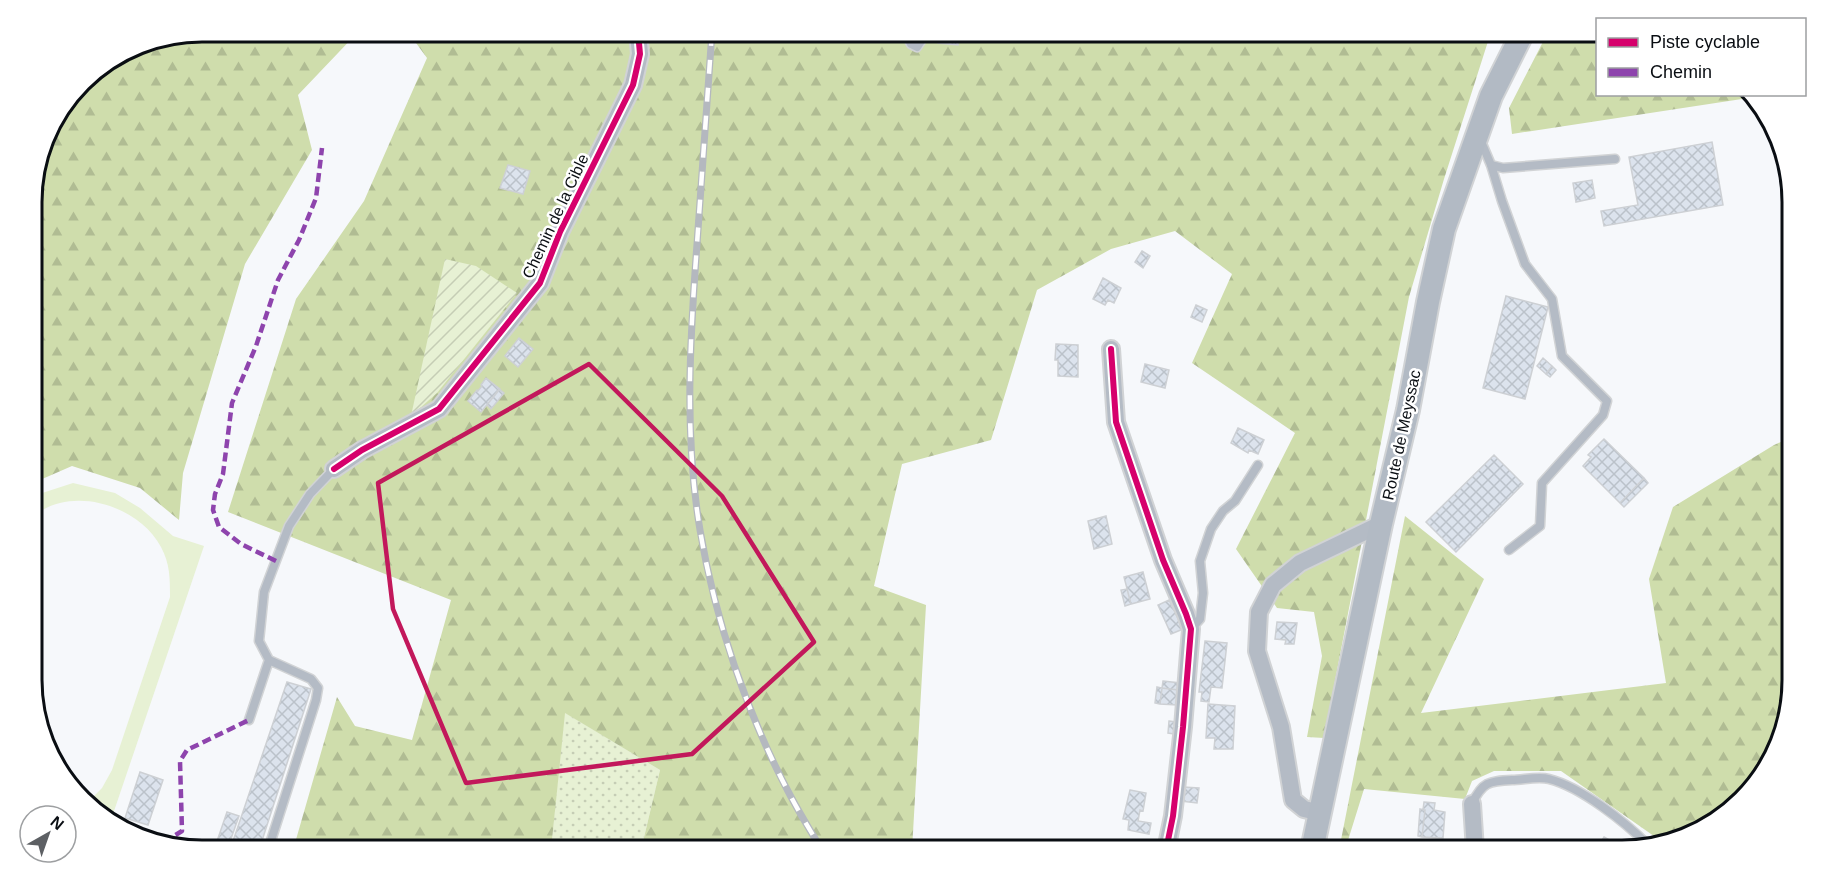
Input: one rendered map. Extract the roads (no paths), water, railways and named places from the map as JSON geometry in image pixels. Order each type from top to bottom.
[{"type":"main road","name":"Route de Meyssac","points":[[1314,840],[1444,229],[1491,96],[1518,42]]},
{"type":"street","name":"Chemin de la Cible","points":[[334,469],[362,450],[439,409],[540,283],[560,232],[633,85],[640,54],[639,42]]},
{"type":"street","points":[[1111,350],[1116,422],[1163,560],[1191,629],[1183,727],[1168,840]]},
{"type":"street","points":[[1321,813],[1304,809],[1293,800],[1281,728],[1257,651],[1259,612],[1274,585],[1300,563],[1381,524]]},
{"type":"street","points":[[1473,804],[1475,840]]},
{"type":"lane","points":[[1478,133],[1526,264],[1552,299],[1562,356],[1607,401],[1603,415],[1542,483],[1540,526],[1509,550]]},
{"type":"lane","points":[[1491,165],[1503,168],[1615,159]]},
{"type":"lane","points":[[1191,629],[1200,619],[1203,593],[1200,561],[1211,529],[1223,511],[1235,501],[1258,465]]},
{"type":"lane","points":[[271,840],[318,688],[311,680],[269,660],[259,641],[264,592],[289,526],[310,494],[334,469]]},
{"type":"lane","points":[[249,720],[269,660]]},
{"type":"lane","points":[[1473,804],[1478,790],[1493,781],[1547,778],[1578,791],[1642,839]]},
{"type":"railway","points":[[711,42],[691,351],[690,423],[695,494],[706,564],[734,666],[774,764],[816,840]]}]
